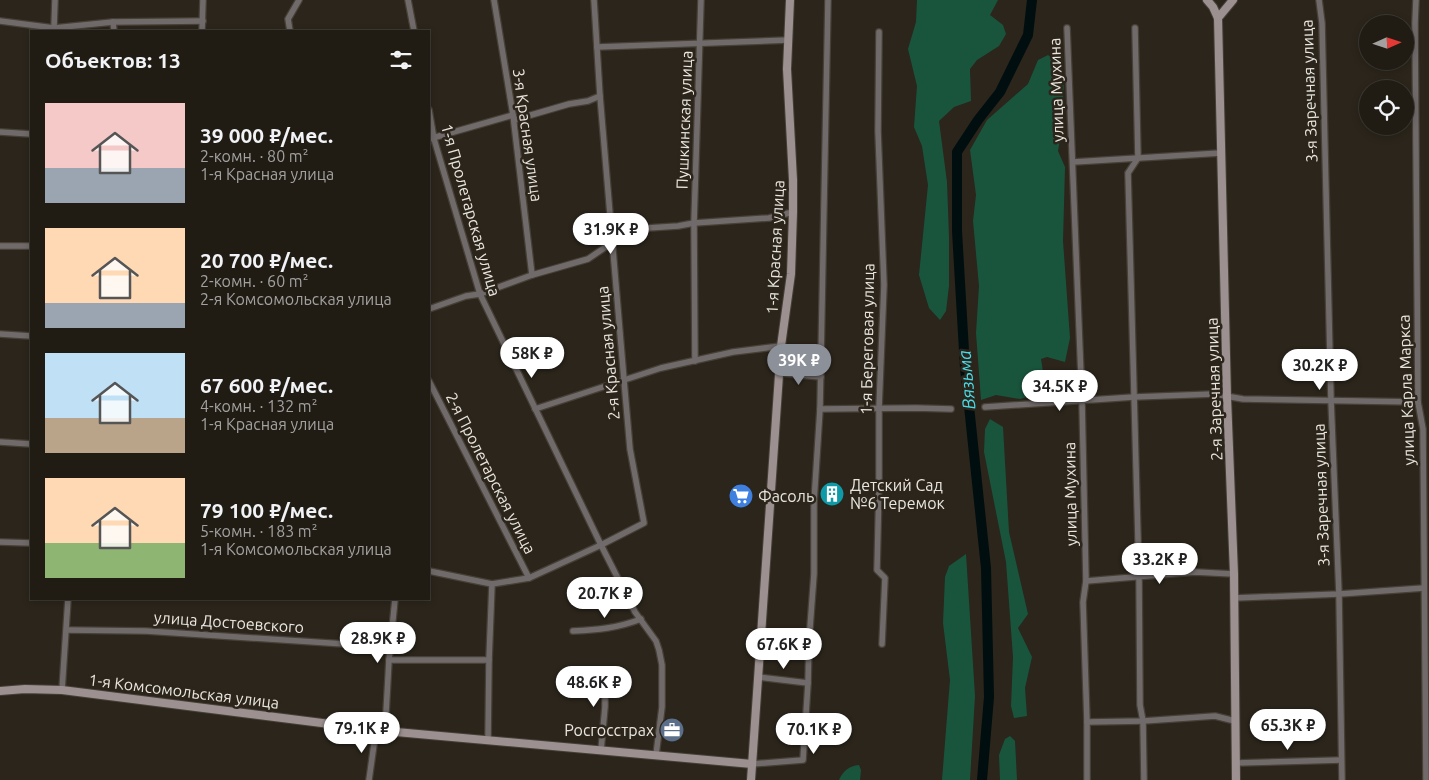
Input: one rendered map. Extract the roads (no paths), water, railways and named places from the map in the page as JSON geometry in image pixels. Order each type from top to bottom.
[{"type":"main road","name":"1-я Красная улица","points":[[751,780],[781,346],[791,274],[794,212],[787,69],[790,0]]},
{"type":"main road","points":[[1207,0],[1218,18],[1233,0]]},
{"type":"main road","name":"2-я Заречная улица","points":[[1218,18],[1227,397],[1234,574],[1236,780]]},
{"type":"main road","name":"1-я Комсомольская улица","points":[[0,691],[25,689],[62,690],[385,731],[752,764]]},
{"type":"street","points":[[54,28],[55,0]]},
{"type":"street","points":[[202,30],[203,0]]},
{"type":"street","points":[[290,30],[288,19],[299,0]]},
{"type":"street","points":[[408,0],[414,30]]},
{"type":"street","name":"3-я Красная улица","points":[[494,0],[513,118],[532,275]]},
{"type":"street","name":"2-я Красная улица","points":[[594,0],[611,242],[630,449],[644,523],[601,545]]},
{"type":"street","name":"Пушкинская улица","points":[[695,361],[694,223],[701,0]]},
{"type":"street","points":[[752,764],[803,760],[814,574],[814,502],[820,409],[828,0]]},
{"type":"street","name":"3-я Заречная улица","points":[[1319,0],[1322,23],[1331,400],[1339,594],[1342,780]]},
{"type":"street","name":"улица Карла Маркса","points":[[1416,0],[1414,23],[1418,402],[1426,429],[1424,588],[1426,780]]},
{"type":"street","points":[[0,21],[54,28],[113,22],[203,21]]},
{"type":"street","points":[[113,22],[114,30]]},
{"type":"street","name":"улица Мухина","points":[[1067,28],[1082,401],[1086,581],[1083,602],[1087,780]]},
{"type":"street","points":[[1135,28],[1138,158],[1128,173],[1139,576],[1140,705],[1144,721],[1144,780]]},
{"type":"street","name":"1-я Береговая улица","points":[[879,32],[878,131],[884,284],[879,408],[877,570],[885,578],[882,644]]},
{"type":"street","points":[[597,47],[789,40]]},
{"type":"street","points":[[431,139],[569,104],[588,101],[600,96]]},
{"type":"street","name":"1-я Пролетарская улица","points":[[430,124],[431,139],[480,294],[635,612],[656,640],[662,666],[662,707],[656,755]]},
{"type":"street","points":[[0,132],[30,134]]},
{"type":"street","points":[[1072,162],[1221,153]]},
{"type":"street","points":[[430,309],[466,296],[480,294],[532,275],[588,259],[611,242],[632,230],[694,223],[769,218],[794,212]]},
{"type":"street","points":[[0,246],[30,246]]},
{"type":"street","points":[[0,334],[30,336]]},
{"type":"street","points":[[535,409],[661,368],[733,352],[781,346]]},
{"type":"street","points":[[780,374],[821,377]]},
{"type":"street","name":"2-я Пролетарская улица","points":[[430,383],[529,578]]},
{"type":"street","points":[[985,406],[1214,394],[1242,400],[1418,402]]},
{"type":"street","points":[[820,409],[951,409]]},
{"type":"street","points":[[0,442],[30,444]]},
{"type":"street","points":[[0,542],[30,543]]},
{"type":"street","points":[[430,570],[492,584],[529,578],[601,545]]},
{"type":"street","points":[[1086,581],[1195,572],[1234,574]]},
{"type":"street","points":[[488,740],[492,584]]},
{"type":"street","points":[[1234,598],[1339,594],[1424,588]]},
{"type":"street","points":[[62,690],[68,600]]},
{"type":"street","points":[[385,731],[395,600]]},
{"type":"street","points":[[573,631],[600,630],[627,625],[640,620]]},
{"type":"street","name":"улица Достоевского","points":[[67,630],[146,631],[390,647]]},
{"type":"street","points":[[389,660],[489,660]]},
{"type":"street","points":[[601,750],[605,707],[605,680],[609,675]]},
{"type":"street","points":[[758,677],[808,683]]},
{"type":"street","points":[[1087,722],[1144,721],[1215,716],[1235,720]]},
{"type":"street","points":[[369,780],[376,730]]},
{"type":"street","points":[[1236,763],[1341,760]]},
{"type":"waterway","name":"Вязьма","points":[[982,780],[989,697],[986,568],[965,368],[957,231],[957,152],[978,120],[1000,92],[1028,35],[1032,0]]},
{"type":"place","name":"Детский Сад №6 Теремок","points":[[832,494]]},
{"type":"place","name":"Фасоль","points":[[741,496]]},
{"type":"place","name":"Росгосстрах","points":[[672,730]]}]
